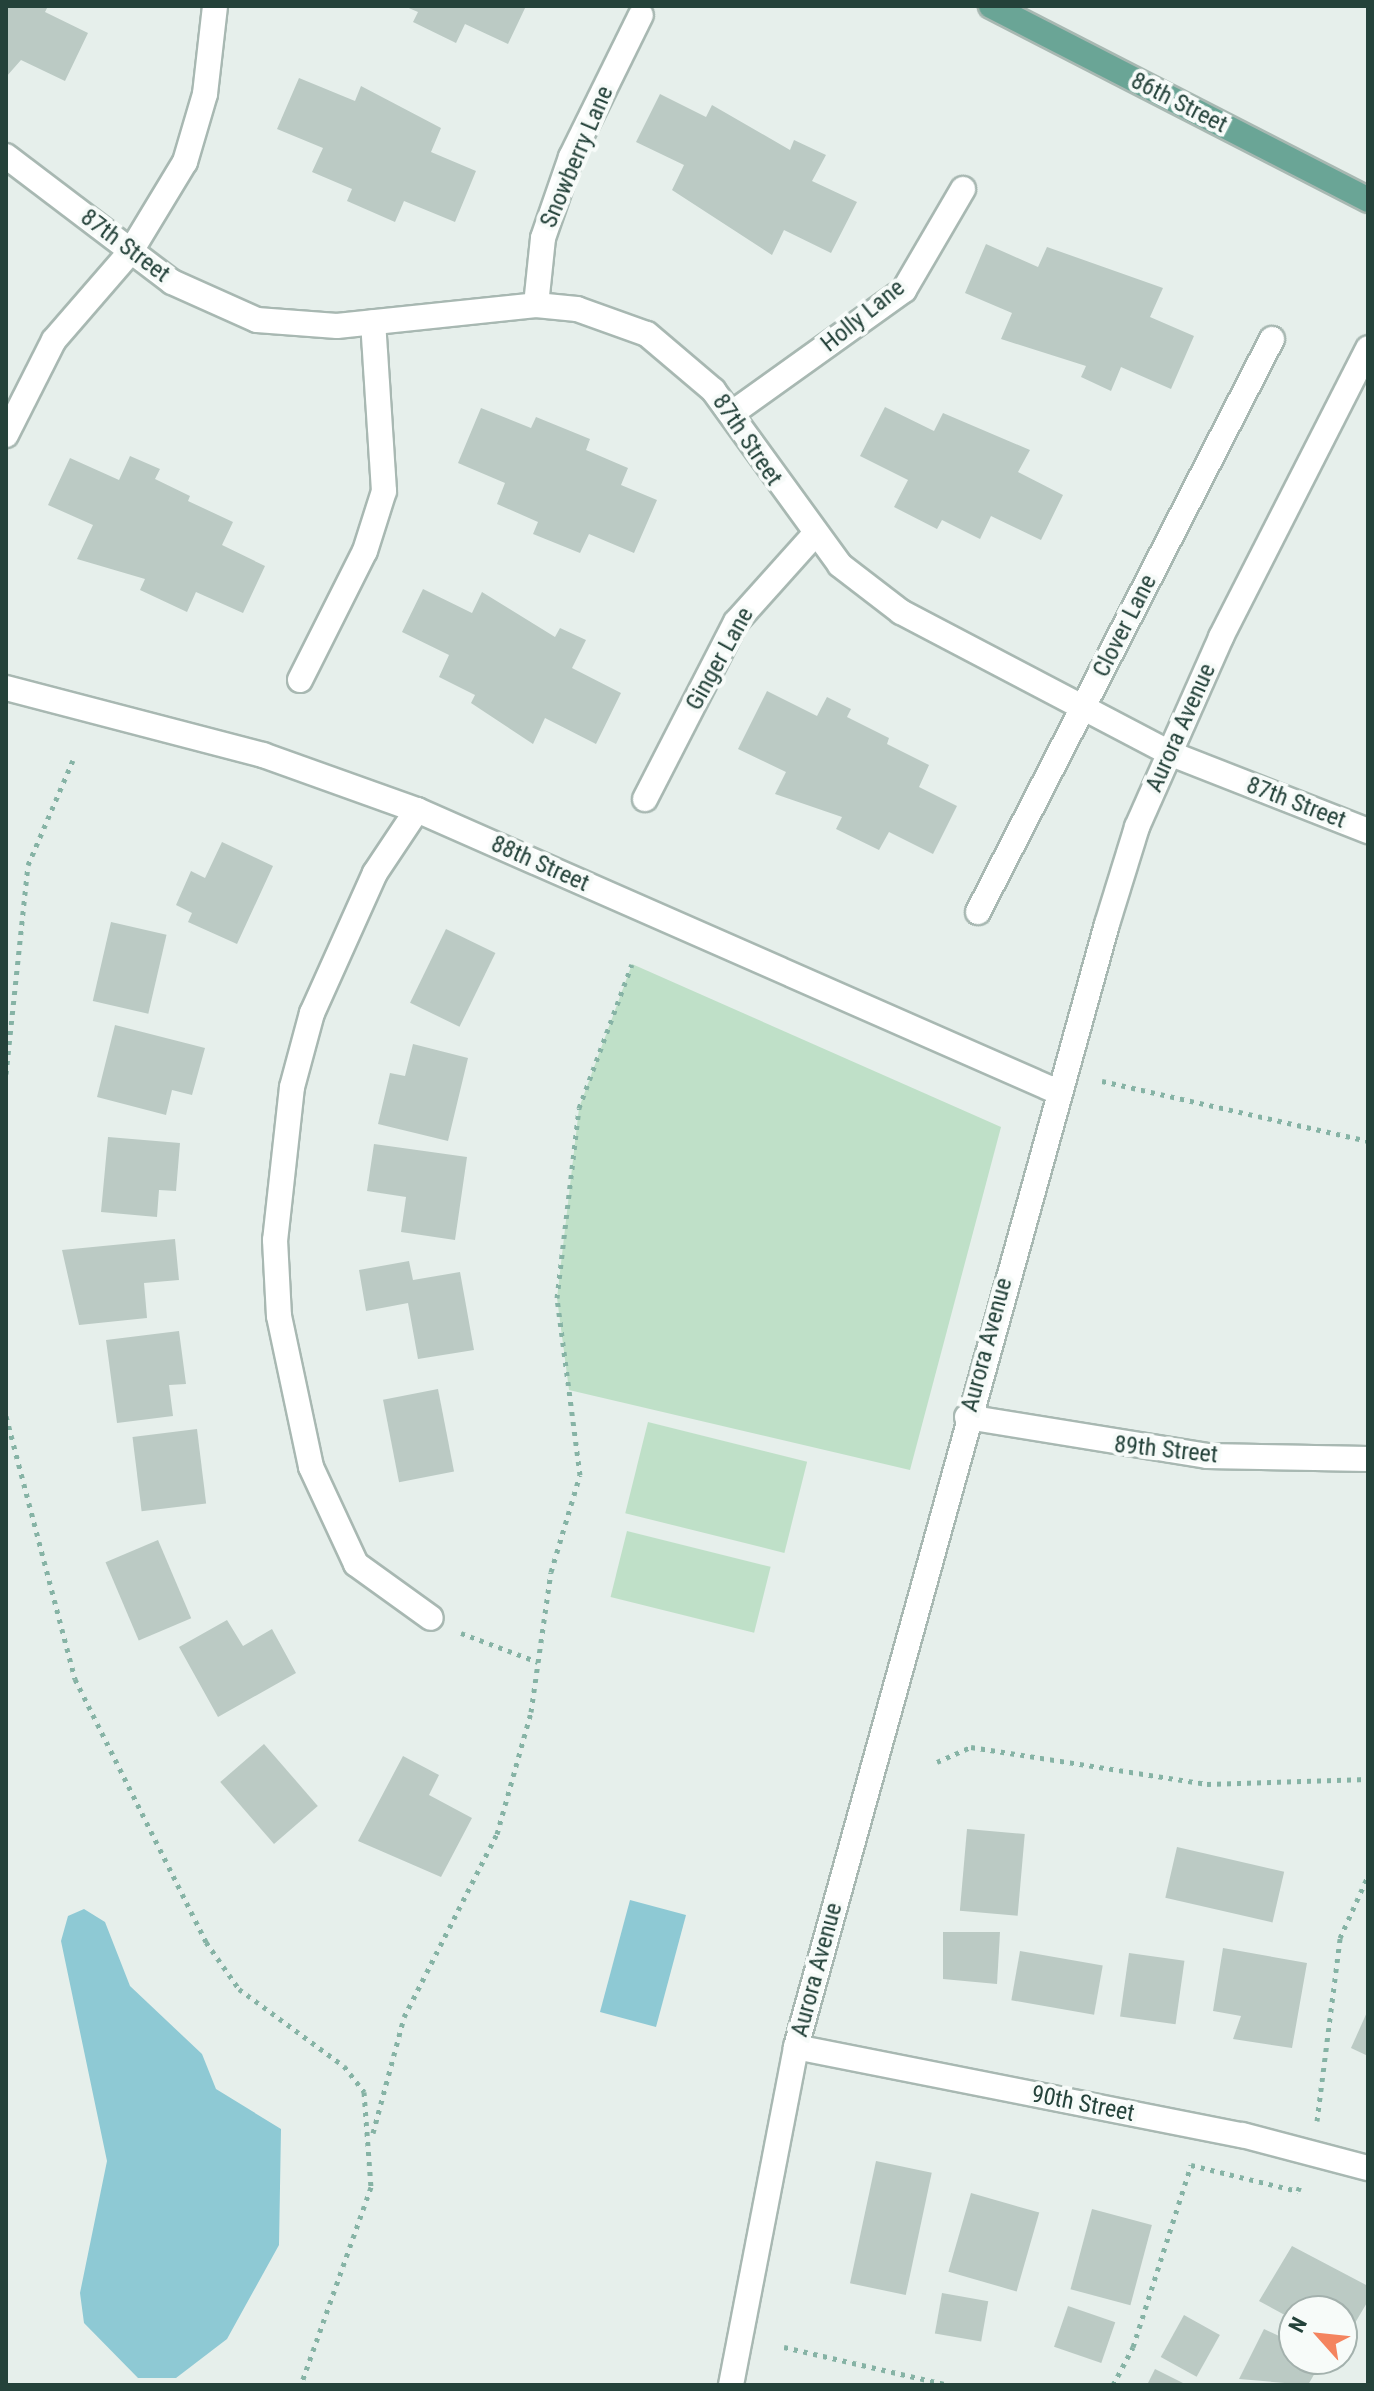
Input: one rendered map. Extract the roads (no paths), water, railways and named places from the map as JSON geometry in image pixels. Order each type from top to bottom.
[{"type":"main road","name":"86th Street","points":[[991,6],[1368,200]]},
{"type":"street","points":[[6,435],[54,340],[131,251],[185,162],[205,94],[215,6]]},
{"type":"street","name":"Snowberry Lane","points":[[536,305],[543,238],[571,157],[641,15]]},
{"type":"street","name":"87th Street","points":[[6,156],[131,251],[207,302],[257,320],[373,322],[536,305],[577,309],[647,334],[731,414],[840,565],[901,612],[1169,753],[1368,831]]},
{"type":"street","name":"Holly Lane","points":[[731,414],[904,290],[963,189]]},
{"type":"street","points":[[300,680],[365,551],[384,491],[373,322]]},
{"type":"street","name":"Clover Lane","points":[[978,912],[1272,339]]},
{"type":"street","name":"Aurora Avenue","points":[[731,2385],[796,2047],[1056,1091],[1137,827],[1169,753],[1368,348]]},
{"type":"street","name":"Ginger Lane","points":[[645,799],[736,622],[815,534]]},
{"type":"street","name":"88th Street","points":[[6,688],[263,755],[417,810],[1056,1091]]},
{"type":"street","points":[[417,810],[361,900],[312,1013],[292,1087],[275,1240],[279,1316],[311,1467],[356,1564],[431,1618]]},
{"type":"street","name":"89th Street","points":[[967,1417],[1207,1456],[1368,1459]]},
{"type":"street","name":"90th Street","points":[[796,2047],[1313,2152],[1368,2168]]},
{"type":"water","points":[[630,1900],[686,1915],[656,2027],[600,2012]]},
{"type":"water","points":[[84,1909],[105,1922],[130,1986],[202,2054],[216,2089],[281,2129],[279,2245],[227,2339],[176,2378],[138,2378],[84,2323],[80,2293],[107,2161],[61,1941],[68,1916]]}]
